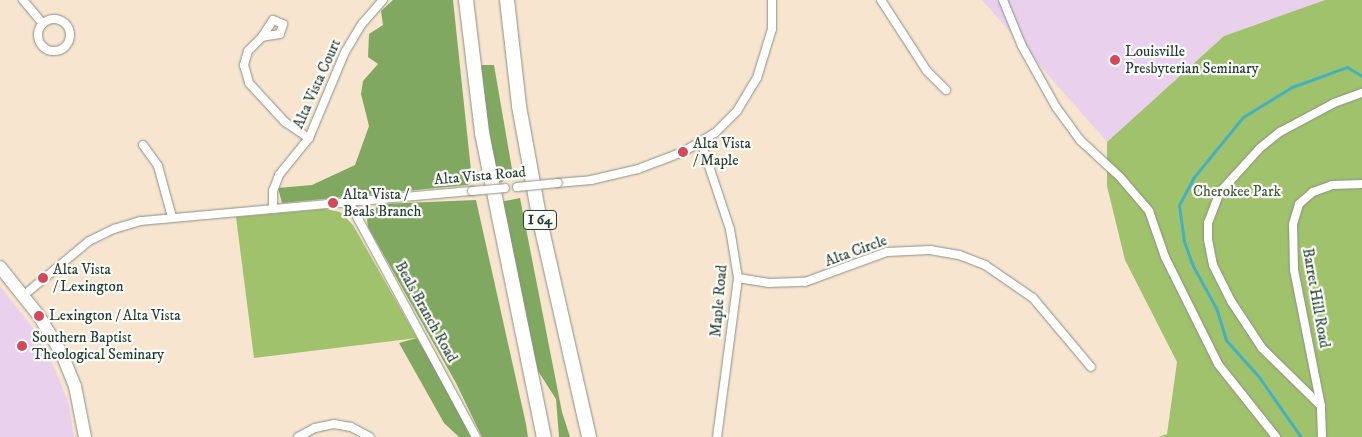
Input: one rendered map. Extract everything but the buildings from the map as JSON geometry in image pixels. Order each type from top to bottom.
[{"type":"highway","name":"I 64","points":[[466,0],[482,132],[544,437]]},
{"type":"highway","name":"I 64","points":[[507,0],[524,135],[588,437]]},
{"type":"main road","points":[[0,267],[23,296],[62,354],[75,386],[85,437]]},
{"type":"street","points":[[23,0],[43,24]]},
{"type":"street","name":"Alta Vista Court","points":[[272,209],[277,180],[309,138],[345,52],[362,24],[383,0]]},
{"type":"street","name":"Alta Vista Road","points":[[23,296],[78,249],[101,234],[134,222],[172,217],[591,180],[638,169],[701,142],[715,133],[737,111],[758,78],[772,29],[772,0]]},
{"type":"street","points":[[881,0],[927,71],[946,90]]},
{"type":"street","points":[[1003,0],[1022,46],[1056,107],[1080,140],[1120,177],[1149,211],[1165,257],[1218,364],[1276,437]]},
{"type":"street","points":[[52,19],[66,25],[70,40],[64,48],[49,51],[40,44],[38,33],[43,24],[52,19]]},
{"type":"street","points":[[262,37],[245,58],[249,83],[285,122],[309,138]]},
{"type":"street","points":[[1321,406],[1262,348],[1231,301],[1213,265],[1208,240],[1208,223],[1220,192],[1260,148],[1280,132],[1334,103],[1362,92]]},
{"type":"street","name":"Maple Road","points":[[701,142],[730,229],[738,278],[717,437]]},
{"type":"street","points":[[143,146],[158,166],[172,217]]},
{"type":"street","name":"Barret Hill Road","points":[[1322,437],[1321,406],[1294,270],[1294,217],[1302,200],[1313,192],[1341,184],[1362,184]]},
{"type":"street","name":"Beals Branch Road","points":[[349,202],[476,437]]},
{"type":"street","name":"Alta Circle","points":[[738,278],[786,284],[805,282],[887,252],[930,250],[958,255],[985,266],[1033,298],[1091,367]]},
{"type":"street","points":[[298,437],[315,428],[334,424],[351,427],[370,437]]},
{"type":"shaded area","name":"Louisville Presbyterian Seminary","points":[[982,0],[1325,0],[1224,36],[1107,142]]},
{"type":"shaded area","name":"Southern Baptist Theological Seminary","points":[[0,286],[33,328],[53,365],[69,404],[74,437],[0,437]]},
{"type":"green space","points":[[393,0],[453,0],[472,180],[468,185],[282,203],[278,188],[312,185],[355,165],[369,126],[361,94],[363,81],[378,64],[368,57],[369,34],[383,25],[381,11]]},
{"type":"green space","name":"Cherokee Park","points":[[1325,0],[1362,0],[1362,437],[1158,437],[1167,434],[1177,362],[1125,260],[1107,186],[1107,142],[1224,36]]},
{"type":"green space","points":[[479,65],[494,65],[513,175],[502,182],[497,181]]},
{"type":"green space","points":[[520,198],[562,412],[570,437],[559,437],[556,399],[538,371],[500,202]]},
{"type":"green space","points":[[476,200],[528,437],[482,437],[456,383],[368,227],[367,219],[372,210],[382,204]]},
{"type":"green space","points":[[325,209],[340,212],[353,225],[417,338],[254,358],[236,217]]},
{"type":"green space","points":[[417,338],[471,437],[459,437],[444,423],[399,343]]},
{"type":"waterway","points":[[1301,437],[1259,377],[1226,340],[1216,308],[1193,266],[1184,241],[1179,205],[1194,177],[1243,117],[1292,87],[1347,67],[1362,76]]},
{"type":"place","name":"Louisville Presbyterian Seminary","points":[[1115,60]]},
{"type":"place","name":"Alta Vista / Maple","points":[[683,152]]},
{"type":"place","name":"Alta Vista / Beals Branch","points":[[333,203]]},
{"type":"place","name":"Alta Vista / Lexington","points":[[43,278]]},
{"type":"place","name":"Lexington / Alta Vista","points":[[39,316]]},
{"type":"place","name":"Southern Baptist Theological Seminary","points":[[22,346]]}]
